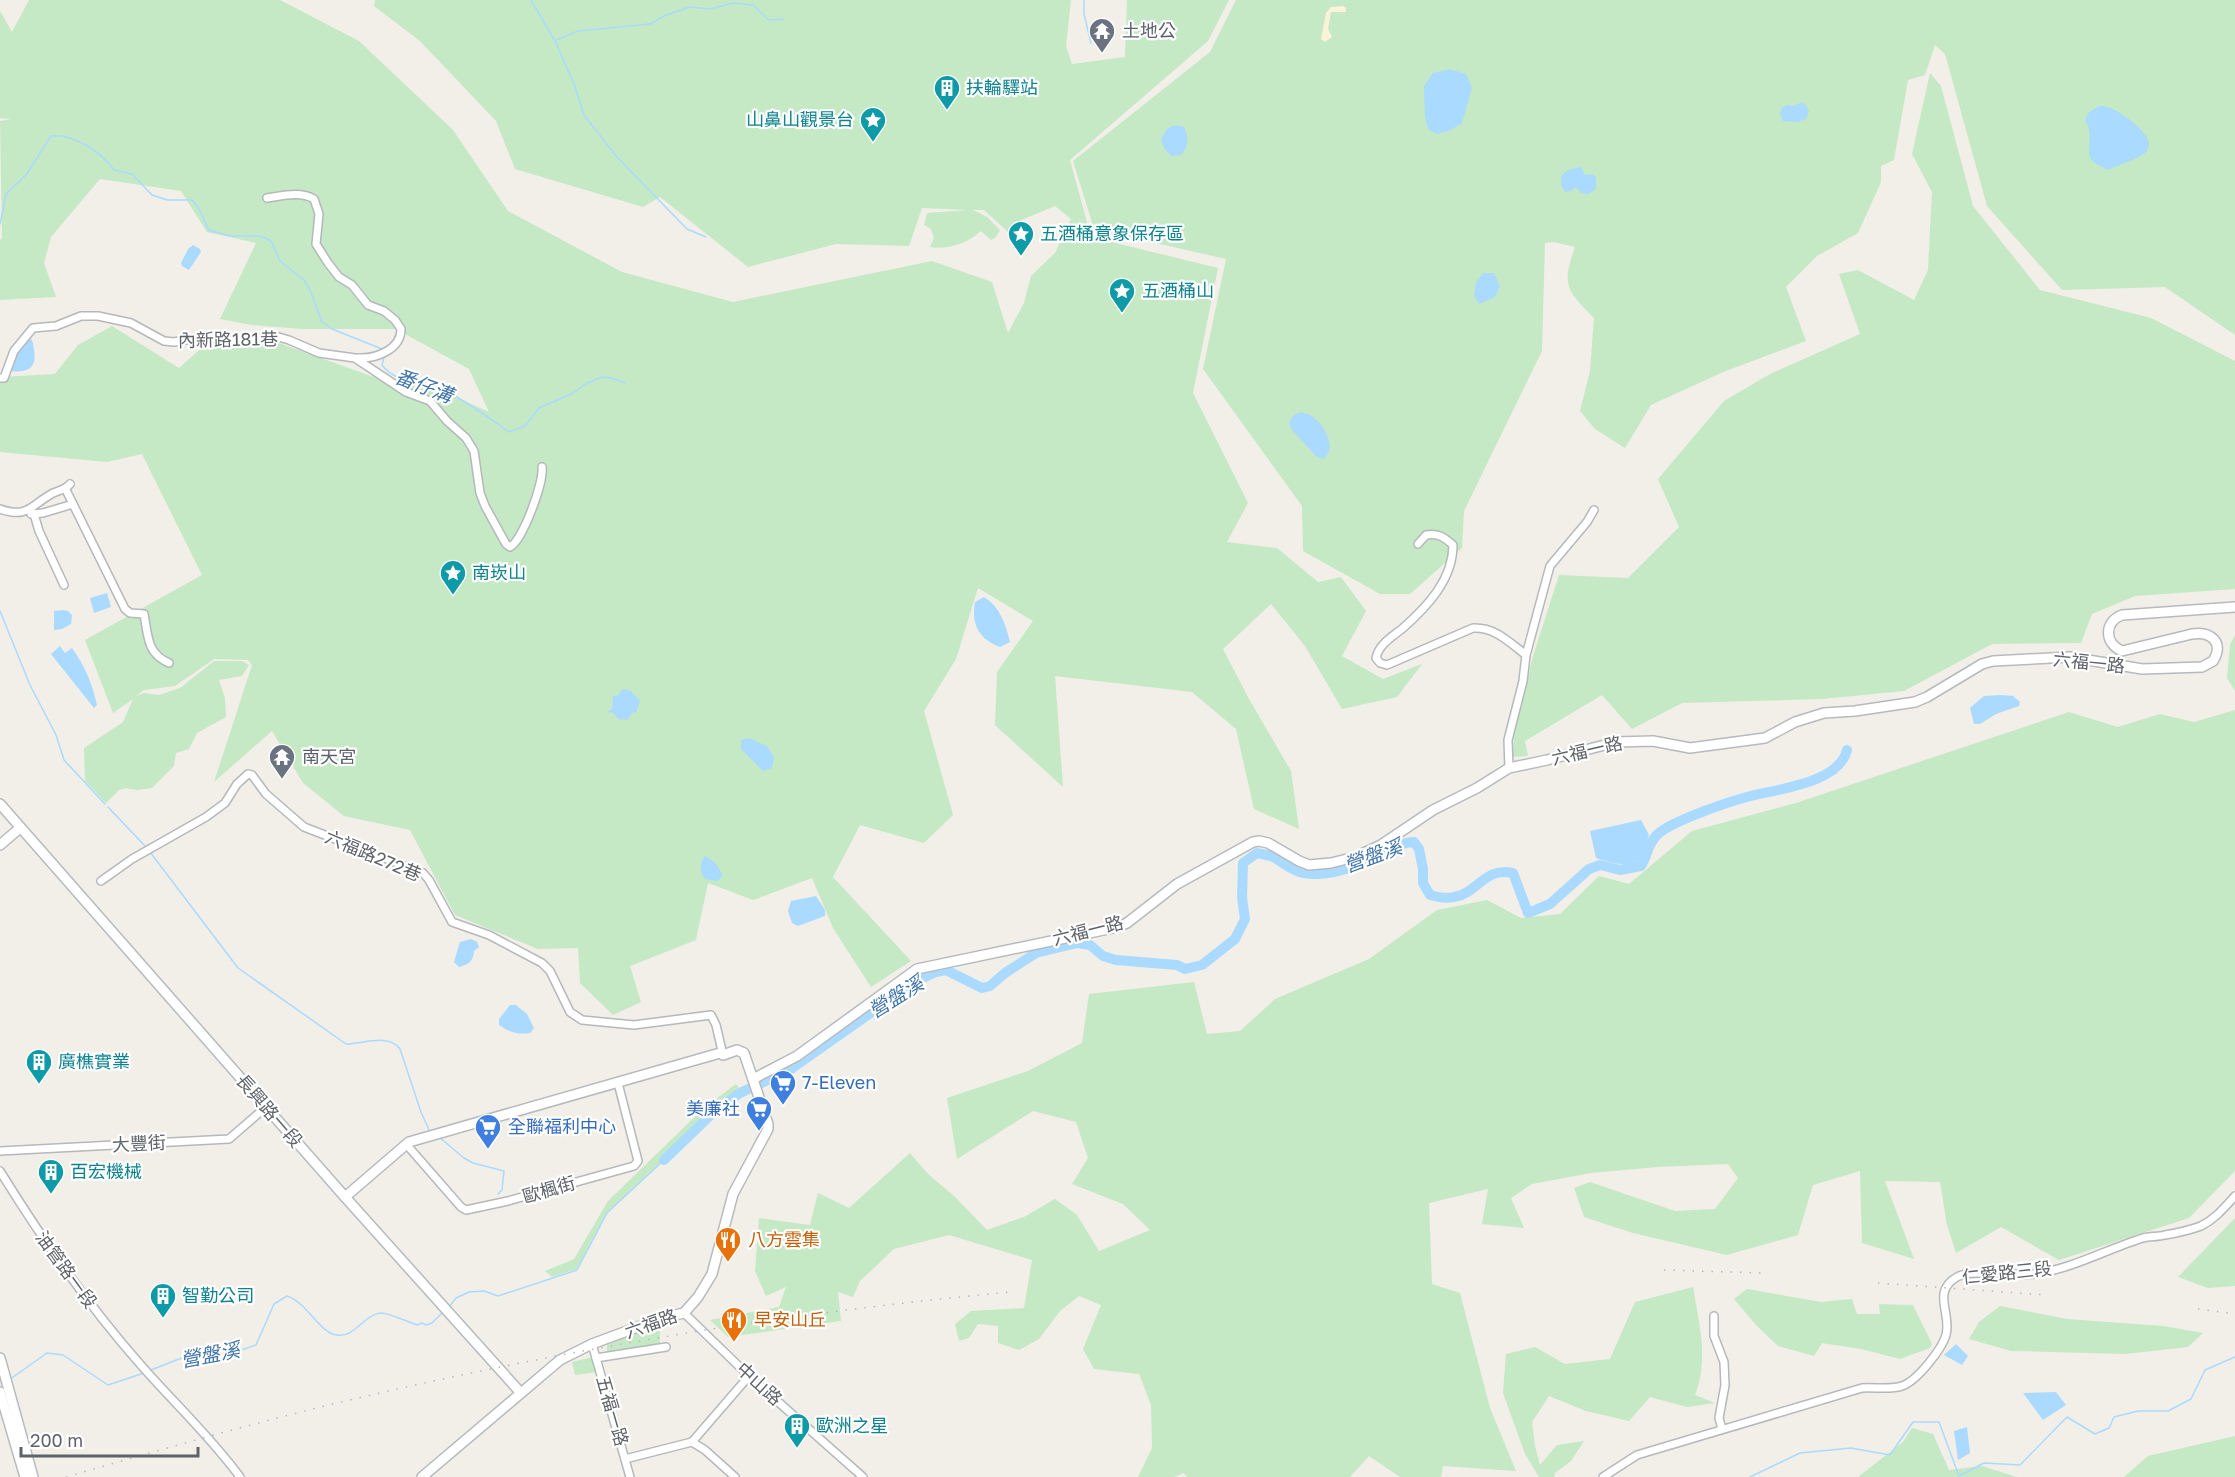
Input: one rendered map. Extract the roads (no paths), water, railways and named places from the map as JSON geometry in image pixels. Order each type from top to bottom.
[{"type":"street","points":[[267,198],[295,195],[309,196],[314,200],[319,214],[316,244],[328,263],[339,277],[352,285],[368,305],[384,311],[395,320],[401,329],[400,337],[388,351],[370,359],[355,358]]},
{"type":"street","name":"內新路181巷","points":[[0,378],[4,378],[14,351],[33,328],[56,326],[81,316],[99,316],[131,323],[164,341],[174,342],[203,337],[238,340],[275,336],[319,353],[355,358],[406,393],[430,401],[437,407],[471,446],[480,493],[485,506],[506,544],[510,547],[519,538],[536,503],[543,475],[542,467]]},
{"type":"street","points":[[0,508],[12,513],[26,511],[68,487],[73,504],[125,609],[130,613],[144,614],[148,641],[152,650],[157,658],[169,663]]},
{"type":"street","points":[[26,511],[34,514],[73,504]]},
{"type":"street","points":[[1509,768],[1508,740],[1523,681],[1526,655],[1550,566],[1587,522],[1594,510]]},
{"type":"street","points":[[34,514],[39,531],[64,585]]},
{"type":"street","points":[[1418,544],[1426,535],[1434,534],[1443,537],[1453,545],[1453,561],[1445,580],[1431,600],[1406,626],[1378,649],[1376,658],[1380,663],[1388,664],[1473,628],[1486,627],[1526,655]]},
{"type":"street","name":"六福一路","points":[[753,1079],[797,1056],[917,969],[1118,927],[1127,923],[1178,884],[1259,840],[1309,865],[1331,863],[1355,857],[1381,845],[1433,810],[1477,788],[1509,768],[1616,742],[1653,741],[1690,748],[1736,744],[1765,738],[1795,722],[1824,713],[1856,711],[1915,702],[1982,664],[1993,661],[2070,657],[2142,669],[2202,667],[2213,661],[2217,651],[2215,640],[2209,634],[2202,632],[2122,651],[2115,648],[2111,641],[2110,623],[2122,615],[2235,607]]},
{"type":"street","name":"六福路272巷","points":[[101,881],[132,859],[206,817],[225,803],[237,784],[248,774],[252,775],[266,794],[304,827],[423,873],[452,922],[489,935],[542,963],[550,971],[570,1012],[582,1020],[634,1025],[711,1015],[716,1025],[723,1055]]},
{"type":"street","name":"長興路一段","points":[[0,804],[345,1197],[520,1392]]},
{"type":"street","points":[[0,845],[20,828]]},
{"type":"street","points":[[345,1197],[406,1144],[720,1053],[723,1055],[737,1050],[744,1053],[753,1079]]},
{"type":"street","name":"六福路","points":[[422,1477],[560,1360],[592,1344],[662,1318],[684,1313],[698,1297],[712,1274],[733,1194],[768,1129],[753,1079]]},
{"type":"street","name":"歐楓街","points":[[406,1144],[460,1207],[466,1210],[508,1202],[634,1166],[638,1161],[618,1083]]},
{"type":"street","name":"大豐街","points":[[0,1151],[223,1140],[229,1138],[266,1107]]},
{"type":"street","name":"油管路一段","points":[[0,1172],[32,1223],[91,1307],[153,1380],[216,1444],[240,1477]]},
{"type":"street","name":"仁愛路三段","points":[[1603,1477],[1637,1455],[1862,1388],[1900,1387],[1910,1382],[1940,1349],[1946,1335],[1947,1322],[1943,1297],[1949,1282],[1960,1275],[2035,1274],[2060,1268],[2146,1237],[2164,1236],[2200,1226],[2216,1217],[2235,1196]]},
{"type":"street","name":"中山路","points":[[684,1313],[749,1376],[863,1477]]},
{"type":"street","points":[[1714,1316],[1714,1336],[1724,1362],[1725,1385],[1719,1418],[1722,1429]]},
{"type":"street","name":"五福一路","points":[[592,1344],[630,1477]]},
{"type":"street","points":[[597,1358],[666,1347]]},
{"type":"street","points":[[0,1358],[6,1380],[4,1395],[25,1477]]},
{"type":"street","points":[[625,1459],[692,1442],[749,1376]]},
{"type":"street","points":[[4,1395],[33,1477]]},
{"type":"street","points":[[692,1442],[705,1450],[735,1477]]},
{"type":"water","points":[[1450,69],[1466,74],[1472,88],[1462,123],[1451,130],[1437,134],[1428,129],[1424,86],[1433,73]]},
{"type":"water","points":[[1805,104],[1809,111],[1806,119],[1797,122],[1783,121],[1780,114],[1782,107]]},
{"type":"water","points":[[2099,106],[2113,109],[2138,127],[2148,140],[2149,146],[2143,155],[2108,170],[2092,161],[2089,155],[2090,136],[2085,120],[2088,113]]},
{"type":"water","points":[[1174,125],[1184,127],[1187,142],[1181,155],[1171,156],[1164,148],[1161,139],[1167,129]]},
{"type":"water","points":[[1581,167],[1585,175],[1592,174],[1596,177],[1596,189],[1589,194],[1581,193],[1576,187],[1565,192],[1561,186],[1561,176],[1568,170]]},
{"type":"water","points":[[193,245],[201,252],[189,270],[181,263],[188,249]]},
{"type":"water","points":[[1483,273],[1494,273],[1500,286],[1495,297],[1479,304],[1474,296],[1476,283]]},
{"type":"water","points":[[28,338],[32,340],[34,348],[35,355],[32,365],[24,371],[9,371],[17,355]]},
{"type":"water","points":[[1300,412],[1315,418],[1324,429],[1330,449],[1328,455],[1323,459],[1317,457],[1292,430],[1289,422]]},
{"type":"water","points":[[107,593],[111,607],[94,613],[90,598]]},
{"type":"water","points":[[984,597],[998,611],[1006,628],[1010,642],[1000,647],[982,635],[974,618],[975,602]]},
{"type":"water","points":[[63,610],[72,615],[71,624],[54,630],[54,611]]},
{"type":"water","points":[[60,646],[65,653],[72,648],[81,661],[95,697],[97,705],[94,708],[51,654]]},
{"type":"water","points":[[623,689],[631,691],[640,701],[636,713],[633,712],[627,720],[619,719],[613,713],[607,712],[612,709],[613,696],[618,695]]},
{"type":"water","points":[[1984,696],[2013,696],[2020,702],[2019,706],[1996,714],[1980,724],[1974,724],[1970,708]]},
{"type":"water","points":[[749,738],[767,746],[774,757],[772,768],[763,771],[741,749],[741,740]]},
{"type":"water","points":[[1641,820],[1649,835],[1640,860],[1624,864],[1596,858],[1590,831]]},
{"type":"water","points":[[704,856],[714,862],[720,870],[722,877],[717,881],[705,879],[703,876],[701,868]]},
{"type":"water","points":[[816,896],[825,910],[825,916],[798,926],[792,923],[788,911],[791,901]]},
{"type":"water","points":[[471,939],[477,942],[479,947],[474,951],[470,962],[459,967],[454,962],[460,942]]},
{"type":"water","points":[[510,1005],[516,1005],[527,1014],[534,1028],[530,1033],[514,1032],[499,1025],[499,1019]]},
{"type":"water","points":[[1956,1344],[1968,1356],[1962,1365],[1944,1355]]},
{"type":"water","points":[[2056,1392],[2066,1405],[2043,1420],[2023,1393]]},
{"type":"water","points":[[1967,1427],[1970,1453],[1958,1460],[1954,1431]]},
{"type":"waterway","points":[[531,0],[555,41],[574,84],[584,115],[617,157],[687,229],[706,237]]},
{"type":"waterway","points":[[1084,0],[1084,14],[1091,43]]},
{"type":"waterway","points":[[556,40],[578,31],[650,24],[666,15],[690,7],[710,9],[733,3],[753,5],[769,20],[783,19]]},
{"type":"waterway","name":"番仔溝","points":[[0,224],[6,194],[26,175],[51,136],[69,138],[95,151],[114,170],[132,174],[152,195],[167,200],[192,200],[209,230],[230,236],[261,236],[271,241],[280,261],[304,280],[322,322],[332,329],[382,349]]},
{"type":"waterway","name":"番仔溝","points":[[384,357],[382,365],[395,376],[446,391],[509,432],[525,426],[539,408],[573,393],[587,383],[602,377],[625,383]]},
{"type":"waterway","points":[[0,611],[30,685],[56,735],[64,760],[105,804]]},
{"type":"waterway","name":"營盤溪","points":[[664,1160],[716,1110],[740,1093],[791,1069],[916,981],[936,972],[946,970],[982,988],[990,986],[1005,973],[1036,953],[1077,943],[1090,945],[1103,956],[1116,960],[1177,965],[1185,969],[1202,965],[1235,939],[1245,919],[1242,898],[1243,863],[1257,853],[1271,856],[1299,872],[1321,874],[1356,866],[1398,846],[1414,842],[1419,849],[1423,883],[1430,895],[1445,898],[1462,895],[1495,873],[1513,873],[1528,913],[1550,904],[1589,869],[1600,865],[1620,870],[1641,866],[1655,837],[1675,823],[1738,799],[1789,788],[1819,778],[1832,771],[1842,761],[1847,750]]},
{"type":"waterway","points":[[108,807],[145,846]]},
{"type":"waterway","points":[[150,852],[238,968],[346,1044],[375,1040],[395,1044],[400,1049],[430,1132]]},
{"type":"waterway","points":[[439,1137],[473,1163],[504,1171],[502,1190],[498,1194]]},
{"type":"waterway","name":"營盤溪","points":[[449,1307],[456,1298],[469,1292],[484,1291],[498,1296],[577,1270],[607,1213],[664,1160]]},
{"type":"waterway","name":"營盤溪","points":[[151,1370],[199,1354],[227,1355],[256,1345],[274,1304],[287,1296],[301,1305],[325,1329],[337,1335],[349,1333],[375,1314],[381,1313],[417,1325],[422,1323],[426,1325],[432,1323],[443,1312]]},
{"type":"waterway","name":"營盤溪","points":[[9,1380],[47,1353],[63,1355],[108,1385],[144,1373]]},
{"type":"waterway","points":[[1750,1477],[1800,1453],[1851,1448],[1890,1455],[1913,1422],[1939,1422],[1959,1476],[1984,1463],[2020,1465],[2067,1417],[2095,1434],[2109,1428],[2114,1417],[2138,1411],[2168,1411],[2191,1399],[2205,1370],[2235,1357]]},
{"type":"railway","points":[[1664,1270],[1762,1273]]},
{"type":"railway","points":[[1878,1283],[2046,1295]]},
{"type":"railway","points":[[66,1477],[303,1411],[504,1366],[757,1322],[1011,1292]]},
{"type":"railway","points":[[2198,1309],[2235,1314]]},
{"type":"place","name":"土地公","points":[[1102,54]]},
{"type":"place","name":"扶輪驛站","points":[[947,111]]},
{"type":"place","name":"山鼻山觀景台","points":[[873,143]]},
{"type":"place","name":"五酒桶意象保存區","points":[[1021,257]]},
{"type":"place","name":"五酒桶山","points":[[1122,314]]},
{"type":"place","name":"南崁山","points":[[453,596]]},
{"type":"place","name":"南天宮","points":[[282,780]]},
{"type":"place","name":"廣樵實業","points":[[39,1085]]},
{"type":"place","name":"7-Eleven","points":[[783,1106]]},
{"type":"place","name":"美廉社","points":[[759,1132]]},
{"type":"place","name":"全聯福利中心","points":[[488,1150]]},
{"type":"place","name":"百宏機械","points":[[51,1195]]},
{"type":"place","name":"八方雲集","points":[[728,1263]]},
{"type":"place","name":"智勤公司","points":[[163,1319]]},
{"type":"place","name":"早安山丘","points":[[734,1343]]},
{"type":"place","name":"歐洲之星","points":[[797,1449]]}]
